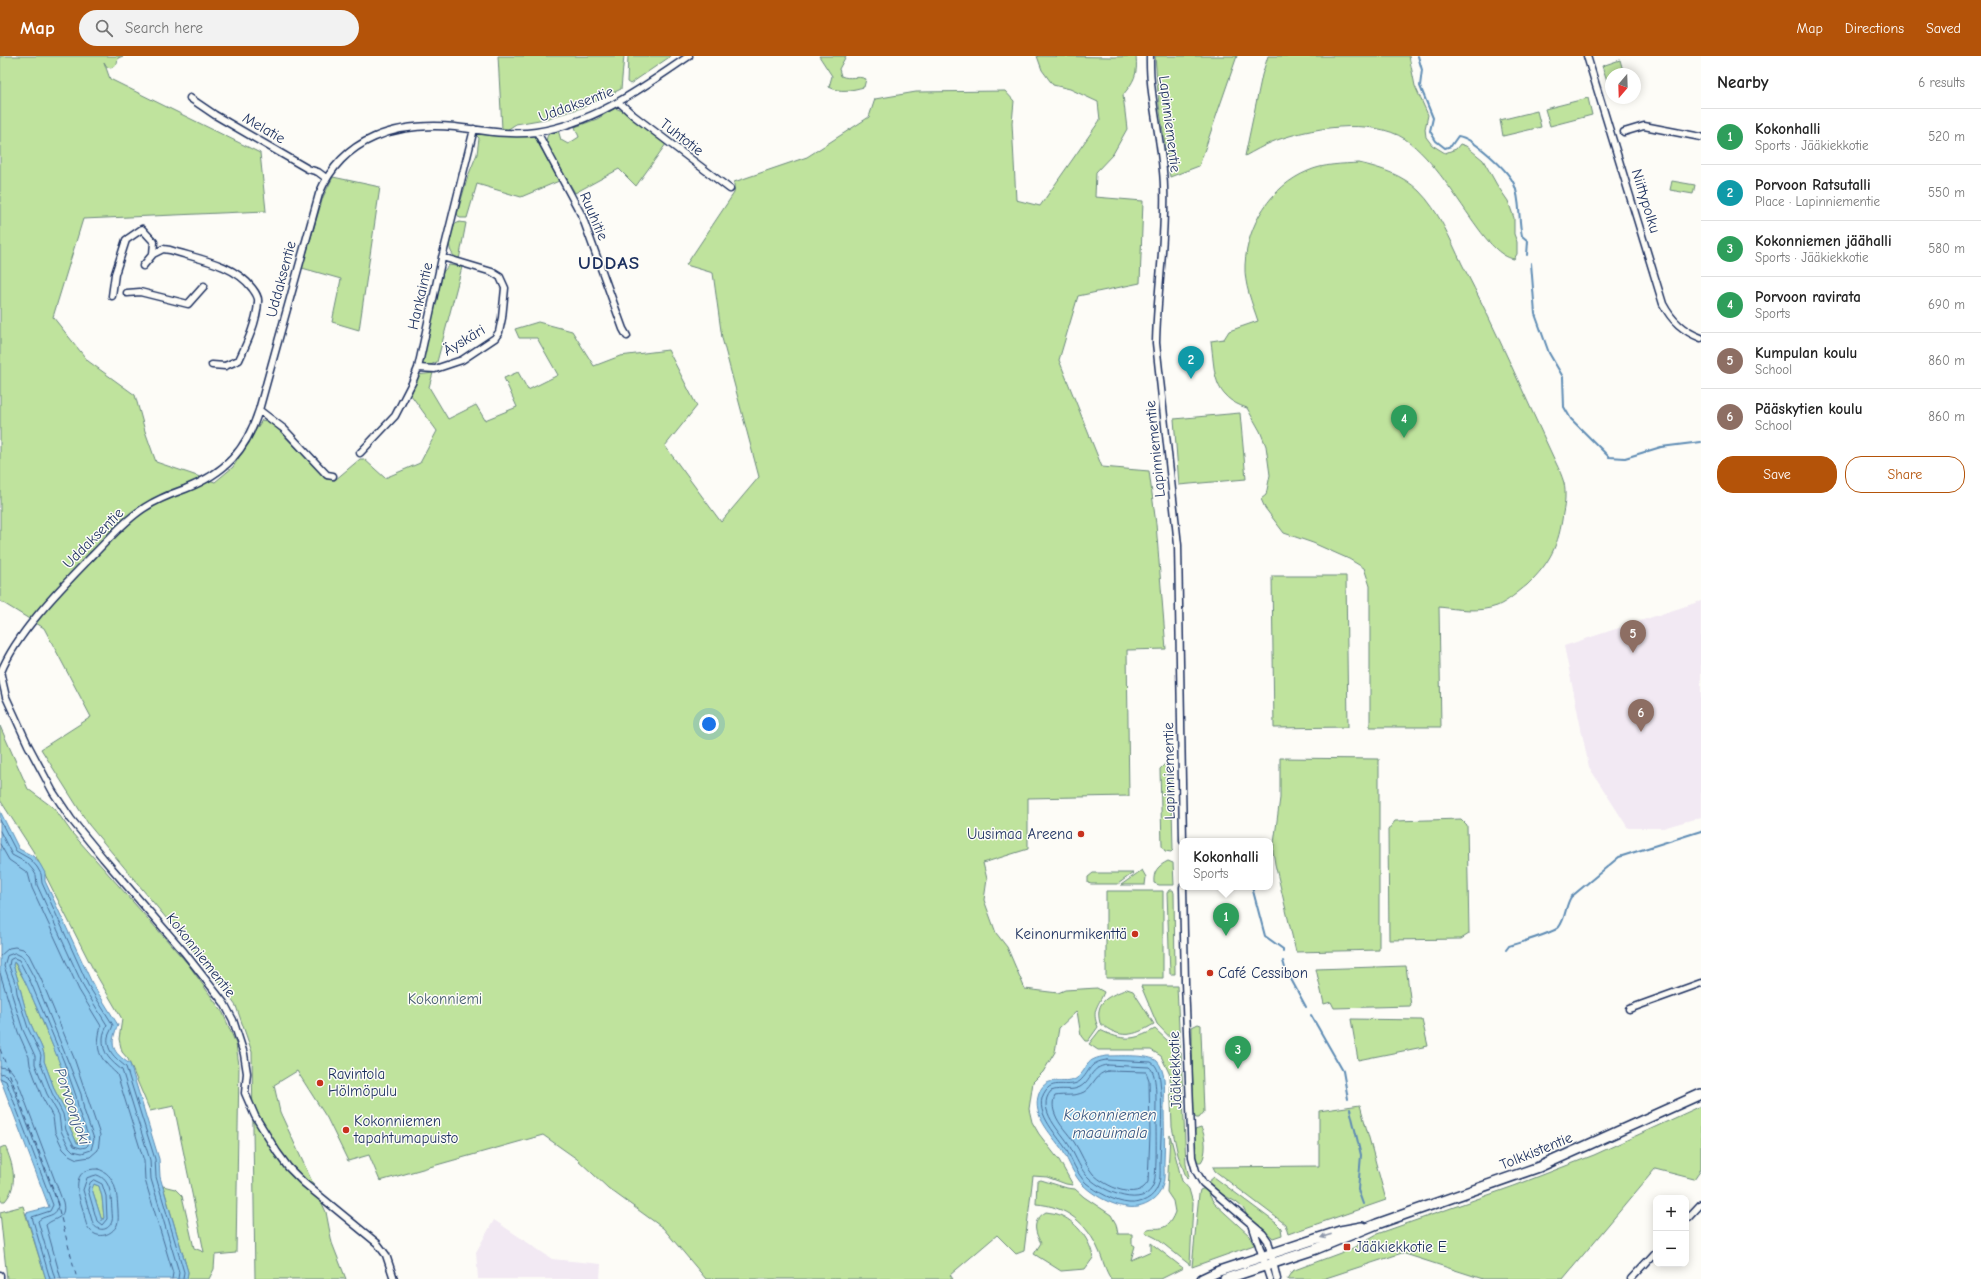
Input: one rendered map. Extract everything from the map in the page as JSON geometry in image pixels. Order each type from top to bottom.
[{"type":"street","name":"Uddaksentie","points":[[0,671],[18,640],[56,595],[116,531],[133,516],[158,499],[187,488],[219,472],[236,457],[253,428],[259,410],[299,261],[319,194],[326,178],[339,162],[358,145],[379,134],[417,126],[522,133],[537,132],[587,117],[620,103],[690,56]]},
{"type":"street","name":"Lapinniementie","points":[[1150,56],[1152,96],[1159,132],[1164,185],[1163,254],[1157,310],[1156,342],[1178,545],[1183,838]]},
{"type":"street","name":"Niittypolku","points":[[1587,56],[1663,304],[1672,320],[1680,327],[1701,338]]},
{"type":"street","name":"Melatie","points":[[190,98],[214,115],[308,169],[318,172],[326,178]]},
{"type":"street","name":"Tuhtotie","points":[[620,103],[633,115],[730,189]]},
{"type":"street","points":[[1624,132],[1644,126],[1701,137]]},
{"type":"street","name":"Hankaintie","points":[[360,453],[395,416],[418,368],[442,257],[474,130]]},
{"type":"street","name":"Ruuhitie","points":[[537,132],[582,216],[627,336]]},
{"type":"street","points":[[112,296],[115,274],[126,240],[142,229],[154,242],[153,254]]},
{"type":"street","points":[[143,266],[153,254],[163,249],[170,250],[232,270],[244,278],[255,292],[259,301],[254,323],[239,360],[225,366],[212,366]]},
{"type":"street","name":"Äyskäri","points":[[418,368],[435,370],[462,360],[495,338],[499,332],[505,288],[500,277],[492,272],[442,257]]},
{"type":"street","points":[[127,293],[140,292],[188,304],[204,286]]},
{"type":"street","points":[[259,410],[281,426],[327,475],[333,476]]},
{"type":"street","name":"Kokonniementie","points":[[0,671],[6,697],[28,745],[64,808],[103,858],[179,946],[224,1003],[233,1020],[244,1054],[247,1073],[246,1093],[255,1116],[277,1152],[288,1167],[304,1183],[377,1243],[386,1255],[394,1279]]},
{"type":"street","name":"Jääkiekkotie","points":[[1183,890],[1192,1157],[1196,1171],[1203,1183],[1263,1234],[1268,1241],[1267,1255]]},
{"type":"street","points":[[1629,1009],[1701,983]]},
{"type":"street","name":"Tolkkistentie","points":[[1225,1279],[1342,1240],[1377,1224],[1539,1167],[1701,1094]]},
{"type":"street","points":[[1689,1217],[1701,1204]]},
{"type":"street","name":"Tolkkistentie","points":[[1202,1279],[1219,1271],[1340,1231],[1377,1224]]},
{"type":"street","name":"Jääkiekkotie","points":[[1253,1227],[1267,1255],[1270,1265]]},
{"type":"street","points":[[1631,1279],[1653,1255]]},
{"type":"street","points":[[1270,1265],[1270,1279]]},
{"type":"street","points":[[1270,1265],[1277,1279]]},
{"type":"shaded area","points":[[1701,601],[1701,817],[1663,828],[1628,828],[1589,767],[1564,646]]},
{"type":"shaded area","points":[[494,1220],[552,1259],[601,1264],[600,1279],[478,1279],[476,1252]]},
{"type":"green space","name":"Kokonniemi","points":[[0,56],[123,56],[118,58],[117,64],[111,68],[107,67],[104,62],[110,79],[260,153],[266,211],[83,219],[53,317],[88,361],[135,395],[145,431],[156,462],[215,482],[233,467],[262,420],[271,422],[326,479],[335,480],[360,459],[364,459],[385,478],[420,463],[437,431],[411,395],[418,375],[433,373],[429,387],[448,419],[476,405],[485,420],[517,407],[504,378],[518,372],[528,390],[558,375],[537,338],[519,338],[515,329],[538,322],[572,331],[594,366],[620,356],[668,350],[697,406],[665,446],[721,522],[759,477],[722,338],[713,273],[686,265],[734,193],[734,182],[807,157],[869,117],[875,99],[916,92],[1005,91],[1014,101],[1012,123],[1016,200],[1040,206],[1100,120],[1098,102],[1070,89],[1053,85],[1042,70],[1037,56],[1136,56],[1136,73],[1130,86],[1123,95],[1127,129],[1113,154],[1096,172],[1095,197],[1143,201],[1140,283],[1078,296],[1059,360],[1102,467],[1149,471],[1156,524],[1166,649],[1127,650],[1129,796],[1028,798],[1028,849],[983,863],[987,879],[984,900],[996,933],[1007,947],[1025,989],[1058,993],[1065,990],[1097,988],[1104,992],[1095,1012],[1098,1027],[1088,1041],[1085,1041],[1081,1036],[1077,1011],[1059,1028],[1055,1052],[1043,1072],[1033,1082],[1029,1109],[1032,1122],[1039,1134],[1059,1160],[1073,1185],[1047,1177],[1033,1176],[1024,1251],[1016,1254],[997,1235],[950,1275],[953,1279],[706,1279],[663,1228],[608,1188],[577,1159],[543,1135],[380,1181],[369,1155],[348,1161],[327,1118],[297,1071],[274,1085],[280,1112],[326,1212],[332,1243],[346,1279],[255,1279],[252,1052],[236,1006],[216,978],[89,825],[41,749],[91,717],[44,628],[0,601]]},
{"type":"green space","points":[[498,56],[624,56],[621,89],[584,107],[545,119],[516,124],[507,130],[502,129]]},
{"type":"green space","points":[[628,56],[671,56],[630,84],[627,82]]},
{"type":"green space","points":[[819,56],[846,56],[839,69],[841,76],[847,78],[860,77],[866,79],[864,87],[851,90],[837,90],[829,87],[832,76]]},
{"type":"green space","points":[[1155,56],[1237,56],[1199,166],[1170,177],[1159,105]]},
{"type":"green space","points":[[1268,56],[1409,56],[1415,86],[1428,115],[1425,129],[1426,137],[1432,145],[1445,153],[1456,149],[1460,144],[1466,146],[1483,160],[1508,201],[1514,218],[1514,234],[1517,242],[1517,254],[1514,259],[1504,255],[1489,242],[1435,168],[1425,157],[1405,139],[1391,132],[1375,128],[1358,127],[1321,129],[1286,137],[1272,142],[1245,156],[1262,75]]},
{"type":"green space","points":[[1620,60],[1622,68],[1605,68],[1605,75],[1602,66]]},
{"type":"green space","points":[[1588,98],[1592,115],[1550,126],[1545,109]]},
{"type":"green space","points":[[615,108],[625,112],[666,144],[636,186],[619,169],[575,193],[548,146],[546,140],[548,135],[558,130],[561,140],[568,144],[579,137],[575,127],[597,119]]},
{"type":"green space","points":[[1537,111],[1541,127],[1503,136],[1500,120]]},
{"type":"green space","points":[[477,133],[535,137],[559,181],[521,197],[477,184],[467,218],[460,218],[457,214],[468,176],[477,154],[479,138],[476,135]]},
{"type":"green space","points":[[1359,163],[1399,176],[1413,185],[1426,199],[1438,216],[1499,338],[1558,468],[1565,487],[1564,506],[1556,544],[1542,569],[1527,585],[1505,602],[1490,608],[1468,610],[1439,607],[1441,727],[1370,727],[1370,586],[1364,568],[1349,559],[1313,543],[1284,533],[1265,508],[1261,499],[1266,495],[1270,475],[1266,446],[1260,431],[1247,408],[1227,397],[1221,390],[1217,382],[1213,363],[1211,341],[1224,339],[1229,331],[1258,321],[1247,286],[1245,265],[1250,236],[1263,209],[1283,186],[1308,171],[1327,166]]},
{"type":"green space","points":[[333,177],[380,187],[359,330],[332,322],[341,279],[302,268],[323,197]]},
{"type":"green space","points":[[1672,181],[1695,185],[1693,194],[1670,190]]},
{"type":"green space","points":[[460,222],[466,223],[459,260],[451,252],[450,239],[455,224]]},
{"type":"green space","points":[[449,265],[462,267],[437,362],[426,367],[422,364],[422,361],[443,272]]},
{"type":"green space","points":[[1240,413],[1246,479],[1179,485],[1174,419]]},
{"type":"green space","points":[[1272,576],[1346,576],[1348,727],[1274,728]]},
{"type":"green space","points":[[0,726],[28,789],[55,809],[72,833],[188,964],[223,1013],[236,1044],[239,1065],[236,1253],[215,1255],[214,1269],[209,1279],[187,1279],[188,1272],[163,1186],[175,1189],[182,1196],[194,1248],[204,1252],[174,1106],[150,1111],[128,1059],[122,1052],[119,1039],[122,1019],[94,971],[33,851],[0,800]]},
{"type":"green space","points":[[1280,758],[1379,759],[1379,950],[1296,952],[1273,851],[1280,798]]},
{"type":"green space","points":[[1165,764],[1171,765],[1173,850],[1171,852],[1165,851],[1162,846],[1160,769]]},
{"type":"green space","points":[[1461,819],[1467,825],[1469,934],[1461,939],[1389,940],[1388,830],[1395,821]]},
{"type":"green space","points":[[1168,861],[1173,863],[1174,885],[1159,885],[1154,883],[1155,872],[1161,865]]},
{"type":"green space","points":[[1142,870],[1146,877],[1145,885],[1121,885]]},
{"type":"green space","points":[[1093,873],[1133,873],[1118,884],[1088,883],[1088,877]]},
{"type":"green space","points":[[1169,890],[1173,890],[1174,893],[1175,974],[1170,974],[1167,893]]},
{"type":"green space","name":"Keinonurmikenttä","points":[[1106,891],[1163,891],[1163,978],[1106,978]]},
{"type":"green space","points":[[14,962],[27,985],[60,1063],[72,1097],[75,1113],[85,1139],[84,1144],[77,1143],[70,1128],[67,1113],[55,1091],[44,1061],[44,1053],[27,1013],[13,965]]},
{"type":"green space","points":[[1406,966],[1411,1006],[1334,1008],[1331,1002],[1324,1004],[1316,969]]},
{"type":"green space","points":[[1141,986],[1177,986],[1180,1048],[1157,1024]]},
{"type":"green space","points":[[1127,989],[1133,991],[1154,1024],[1140,1031],[1121,1034],[1114,1032],[1100,1023],[1099,1009],[1101,1004],[1109,997]]},
{"type":"green space","points":[[1351,1019],[1422,1020],[1428,1046],[1358,1060]]},
{"type":"green space","points":[[1198,1024],[1201,1025],[1204,1112],[1199,1118],[1196,1118],[1193,1114],[1192,1027]]},
{"type":"green space","points":[[1155,1029],[1181,1053],[1186,1164],[1189,1177],[1187,1179],[1178,1155],[1172,1127],[1170,1075],[1161,1056],[1151,1050],[1098,1050],[1089,1044],[1100,1030],[1122,1038],[1128,1038],[1140,1036]]},
{"type":"green space","points":[[1360,1105],[1386,1200],[1288,1234],[1285,1224],[1215,1171],[1213,1167],[1319,1166],[1319,1111]]},
{"type":"green space","points":[[1701,1106],[1701,1169],[1694,1179],[1655,1169],[1563,1279],[1483,1279],[1402,1253],[1323,1279],[1287,1279],[1292,1271],[1351,1249],[1377,1234],[1514,1186],[1594,1155]]},
{"type":"green space","points":[[1201,1128],[1204,1135],[1205,1150],[1201,1162],[1197,1162],[1193,1138],[1195,1130]]},
{"type":"green space","points":[[1170,1135],[1182,1181],[1189,1189],[1193,1203],[1190,1265],[1145,1231],[1167,1225],[1175,1212],[1173,1201],[1167,1192]]},
{"type":"green space","points":[[5,1146],[12,1167],[13,1181],[9,1195],[5,1201],[0,1201],[0,1148]]},
{"type":"green space","points":[[1214,1177],[1276,1223],[1281,1228],[1282,1235],[1273,1238],[1248,1217],[1243,1208],[1236,1202],[1220,1193],[1208,1182]]},
{"type":"green space","points":[[1041,1180],[1075,1189],[1084,1197],[1111,1215],[1116,1224],[1118,1234],[1132,1234],[1132,1244],[1135,1246],[1131,1260],[1151,1251],[1151,1243],[1183,1268],[1161,1279],[1111,1279],[1094,1241],[1082,1224],[1066,1212],[1057,1208],[1036,1204],[1037,1181]]},
{"type":"green space","points":[[93,1184],[99,1186],[102,1197],[104,1218],[102,1221],[92,1189]]},
{"type":"green space","points":[[1205,1188],[1214,1203],[1250,1236],[1254,1245],[1192,1267],[1199,1194],[1200,1190]]},
{"type":"green space","points":[[23,1206],[46,1279],[7,1279],[0,1212]]},
{"type":"green space","points":[[1046,1212],[1058,1214],[1068,1219],[1082,1233],[1089,1245],[1093,1258],[1085,1269],[1061,1271],[1034,1254],[1041,1243],[1036,1230],[1036,1222],[1041,1215]]},
{"type":"water","points":[[0,811],[19,849],[33,856],[45,873],[45,881],[92,983],[118,1025],[113,1043],[114,1048],[119,1056],[130,1064],[159,1159],[160,1177],[188,1272],[187,1279],[46,1279],[26,1213],[49,1207],[0,1078]],"holes":[[[14,962],[34,1002],[62,1070],[73,1099],[76,1116],[83,1132],[85,1140],[84,1144],[77,1143],[70,1128],[67,1113],[55,1091],[44,1061],[44,1053],[27,1013],[13,965]],[[94,1184],[99,1186],[102,1197],[104,1218],[102,1221],[92,1189]]]},
{"type":"water","name":"Kokonniemen maauimala","points":[[1133,1056],[1153,1059],[1160,1065],[1164,1078],[1164,1181],[1161,1191],[1156,1198],[1146,1205],[1138,1207],[1124,1207],[1108,1202],[1088,1190],[1083,1185],[1074,1173],[1063,1151],[1047,1130],[1039,1114],[1037,1106],[1041,1089],[1049,1082],[1073,1080],[1081,1074],[1090,1061],[1099,1057]]},
{"type":"waterway","points":[[1418,56],[1422,70],[1420,86],[1433,118],[1430,131],[1436,141],[1445,148],[1451,146],[1458,136],[1472,142],[1481,148],[1505,171],[1514,184],[1518,196],[1522,236],[1528,241],[1527,255]]},
{"type":"waterway","points":[[1531,263],[1535,314],[1549,353],[1563,377],[1564,407],[1571,419],[1609,457],[1625,458],[1661,447],[1701,442]]},
{"type":"waterway","points":[[1506,950],[1509,946],[1543,935],[1559,927],[1571,897],[1619,857],[1701,831]]},
{"type":"waterway","points":[[1253,890],[1265,936],[1283,949],[1283,952]]},
{"type":"waterway","points":[[1283,961],[1285,968],[1306,1007]]},
{"type":"waterway","points":[[1311,1015],[1343,1071],[1348,1099]]},
{"type":"waterway","points":[[1350,1109],[1361,1155],[1358,1190],[1363,1204]]},
{"type":"ferry route","points":[[0,1049],[54,1191],[77,1279]]},
{"type":"place","name":"Porvoon Ratsutalli","points":[[1191,379]]},
{"type":"place","name":"Porvoon ravirata","points":[[1404,438]]},
{"type":"place","name":"Kumpulan koulu","points":[[1633,653]]},
{"type":"place","name":"Pääskytien koulu","points":[[1641,732]]},
{"type":"place","name":"Uusimaa Areena","points":[[1081,834]]},
{"type":"place","name":"Keinonurmikenttä","points":[[1135,934]]},
{"type":"place","name":"Kokonhalli","points":[[1226,936]]},
{"type":"place","name":"Café Cessibon","points":[[1210,973]]},
{"type":"place","name":"Kokonniemen jäähalli","points":[[1238,1069]]},
{"type":"place","name":"Ravintola Hölmöpulu","points":[[320,1083]]},
{"type":"place","name":"Kokonniemen tapahtumapuisto","points":[[346,1130]]},
{"type":"place","name":"Jääkiekkotie E","points":[[1347,1247]]},
{"type":"district","name":"UDDAS","points":[[609,262]]},
{"type":"water label","name":"Porvoonjoki","points":[[73,1106]]}]
